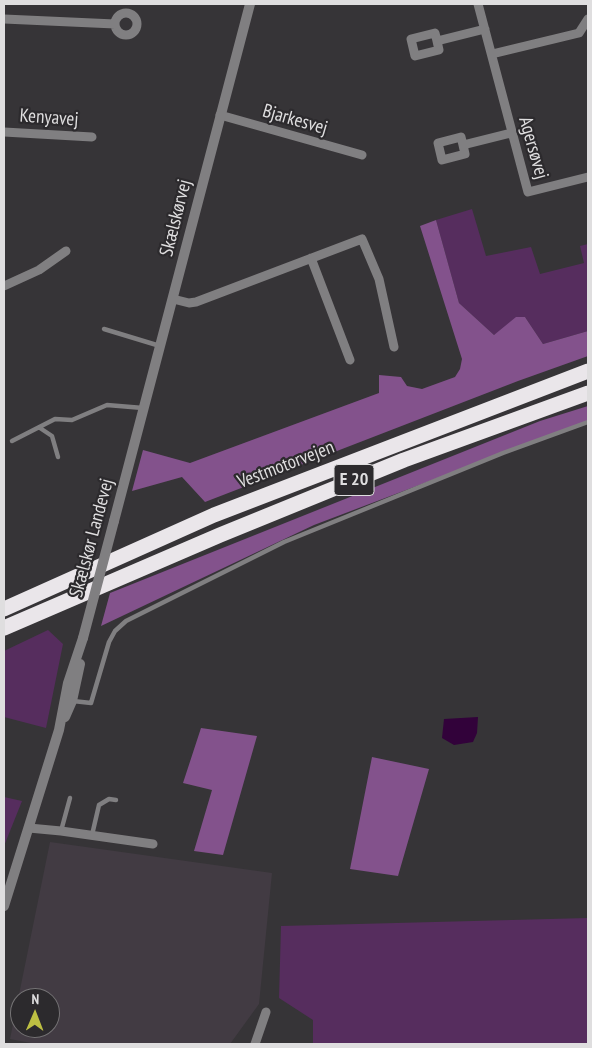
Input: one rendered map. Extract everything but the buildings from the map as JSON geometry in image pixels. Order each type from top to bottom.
[{"type":"highway","name":"Vestmotorvejen","points":[[4,609],[214,514],[588,371]]},
{"type":"highway","name":"Vestmotorvejen","points":[[8,628],[220,535],[404,460],[588,393]]},
{"type":"street","name":"Skælskørvej","points":[[136,440],[250,4]]},
{"type":"street","name":"Agersøvej","points":[[478,4],[528,192],[588,177]]},
{"type":"street","points":[[4,19],[115,24]]},
{"type":"street","points":[[492,54],[579,32],[588,19]]},
{"type":"street","points":[[437,41],[485,29]]},
{"type":"street","name":"Bjarkesvej","points":[[220,115],[362,155]]},
{"type":"street","name":"Kenyavej","points":[[4,132],[92,137]]},
{"type":"street","points":[[463,145],[511,133]]},
{"type":"street","points":[[173,299],[189,303],[196,302],[362,239],[379,278],[394,347]]},
{"type":"street","points":[[4,286],[39,270],[66,251]]},
{"type":"street","points":[[311,258],[350,360]]},
{"type":"street","name":"Skælskør Landevej","points":[[59,728],[68,683],[82,641],[136,440]]},
{"type":"street","name":"Skælskør Landevej","points":[[4,906],[59,728],[72,701],[80,664],[82,641]]},
{"type":"street","points":[[28,828],[153,844]]},
{"type":"street","points":[[254,1044],[266,1012]]},
{"type":"lane","points":[[104,329],[161,346]]},
{"type":"lane","points":[[12,441],[55,419],[72,420],[107,405],[145,408]]},
{"type":"lane","points":[[72,701],[91,703],[109,642],[115,631],[126,621],[284,542],[503,453],[588,422]]},
{"type":"lane","points":[[40,428],[52,436],[58,457]]},
{"type":"lane","points":[[61,831],[70,798]]},
{"type":"lane","points":[[92,835],[99,805],[109,799],[116,800]]},
{"type":"shaded area","points":[[472,209],[486,256],[531,247],[540,274],[584,263],[580,246],[588,244],[588,331],[543,344],[525,317],[494,335],[459,303],[436,220]]},
{"type":"shaded area","points":[[436,220],[459,303],[494,335],[516,317],[525,317],[543,344],[588,331],[588,356],[518,381],[205,502],[182,477],[132,491],[143,450],[190,463],[379,393],[379,375],[401,377],[407,386],[422,389],[455,377],[460,369],[462,359],[420,226]]},
{"type":"shaded area","points":[[588,406],[588,421],[314,525],[101,626],[110,593],[540,421]]},
{"type":"shaded area","points":[[48,630],[63,644],[46,728],[4,717],[4,651]]},
{"type":"shaded area","points":[[478,717],[477,733],[473,742],[454,745],[442,738],[444,719]]},
{"type":"shaded area","points":[[201,728],[257,736],[223,855],[194,851],[212,790],[183,783]]},
{"type":"shaded area","points":[[372,757],[429,769],[398,876],[350,869]]},
{"type":"shaded area","points":[[4,797],[22,801],[4,846]]},
{"type":"shaded area","points":[[50,842],[272,873],[259,1004],[230,1044],[36,1044],[10,1039],[60,1038],[60,988],[20,988]]},
{"type":"shaded area","points":[[588,918],[588,1044],[313,1044],[313,1020],[279,998],[281,926]]}]
